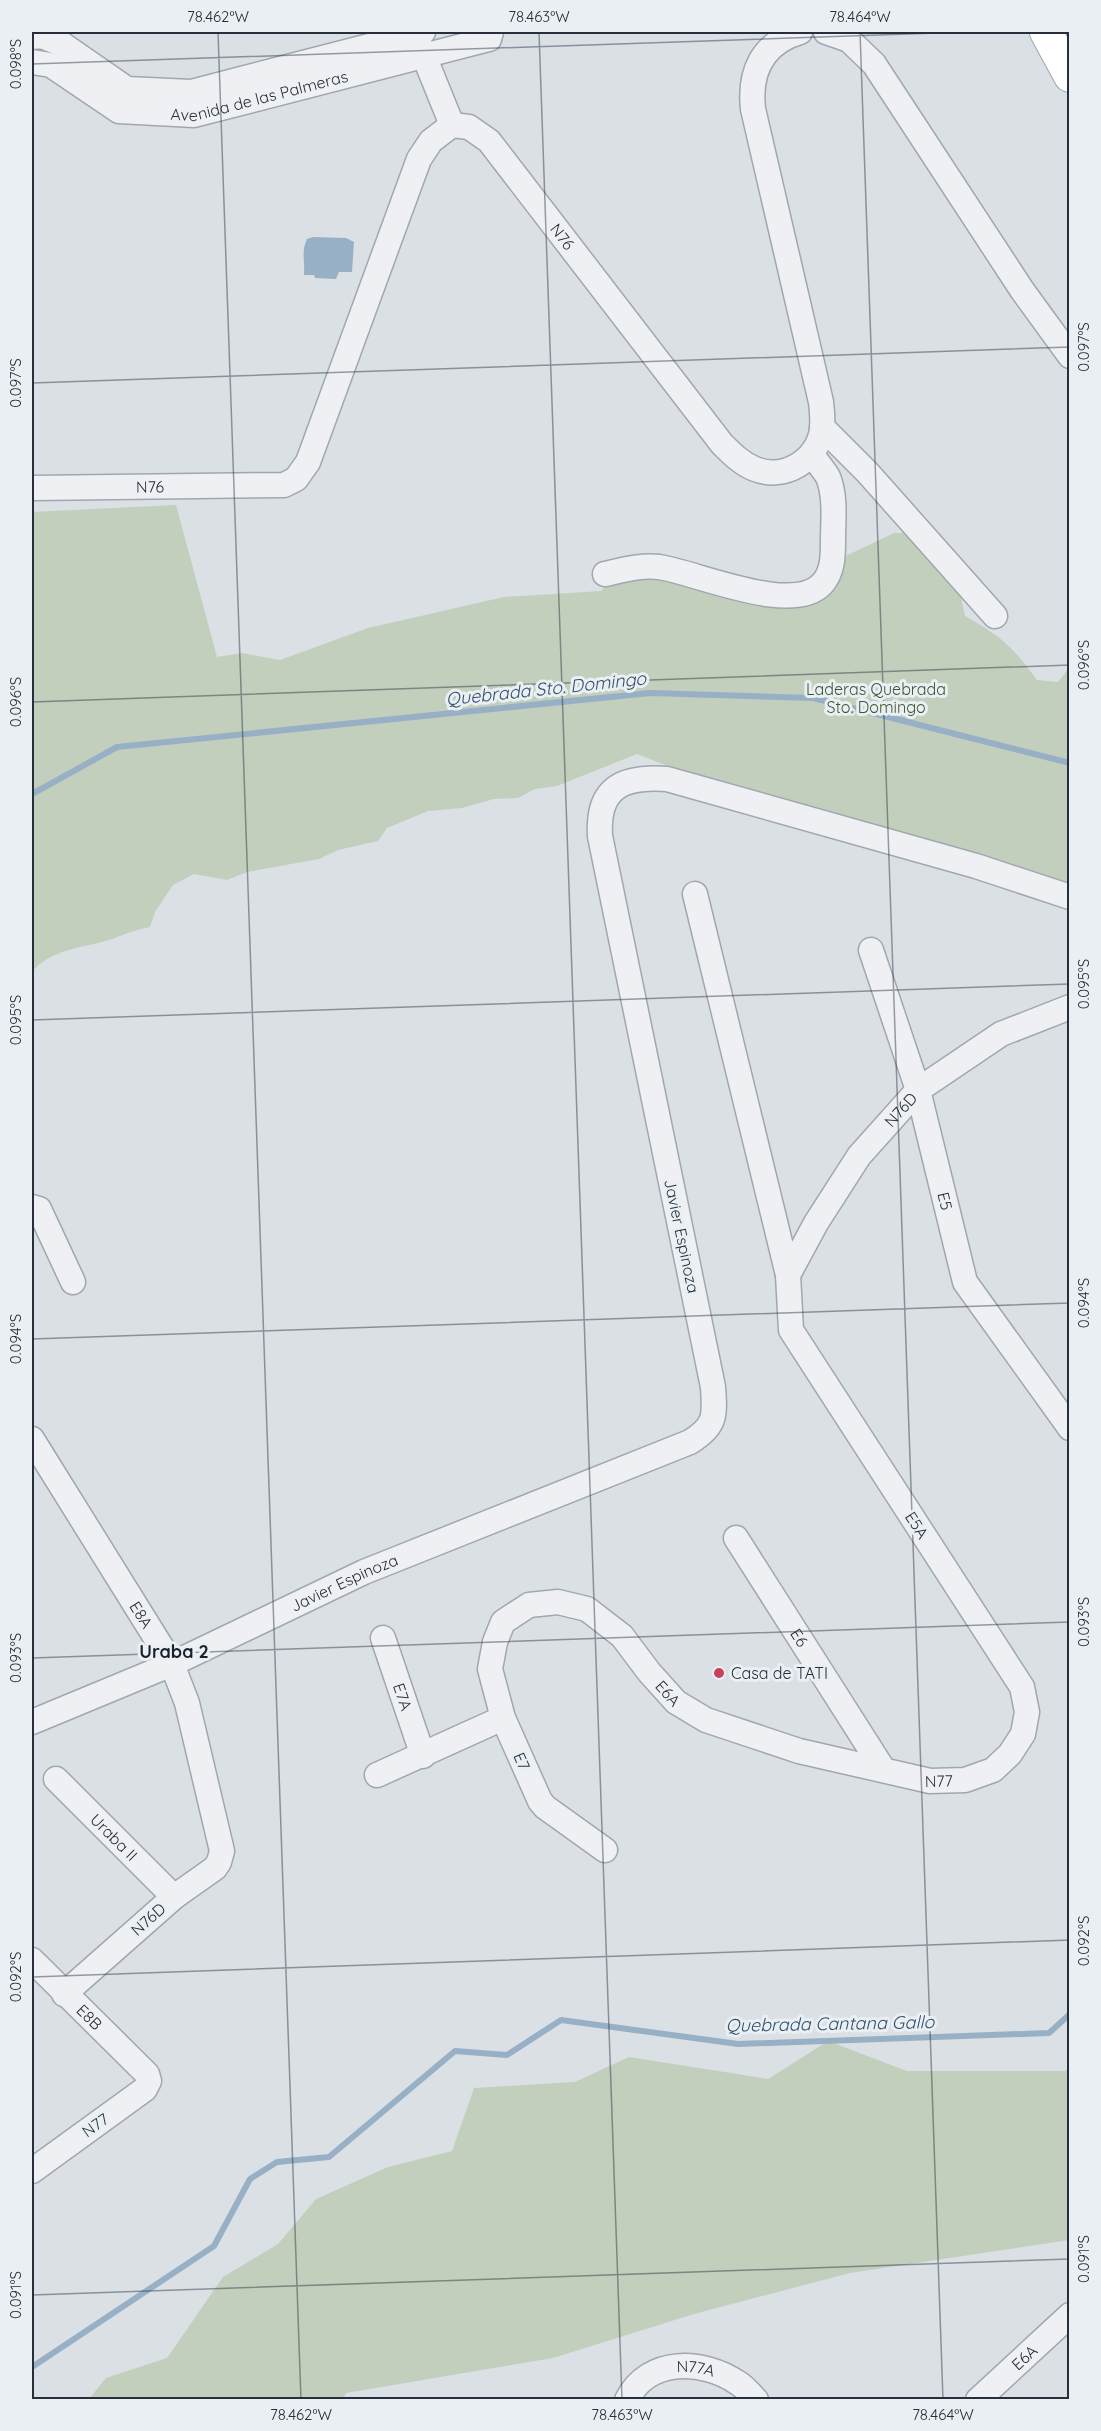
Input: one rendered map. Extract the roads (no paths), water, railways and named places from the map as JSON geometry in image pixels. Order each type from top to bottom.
[{"type":"main road","points":[[1046,32],[1070,76]]},
{"type":"street","name":"Avenida de las Palmeras","points":[[32,37],[42,36],[62,44],[127,88],[191,92],[421,40],[489,39],[491,32]]},
{"type":"street","points":[[605,574],[640,567],[659,567],[724,585],[771,594],[810,591],[821,585],[829,573],[833,556],[833,501],[828,477],[812,455],[822,427],[819,388],[753,109],[751,92],[754,73],[761,58],[778,42],[800,32]]},
{"type":"street","points":[[826,32],[849,40],[874,64],[1022,290],[1070,356]]},
{"type":"street","name":"Avenida de las Palmeras","points":[[32,62],[51,65],[119,111],[194,115],[421,40]]},
{"type":"street","points":[[421,40],[452,125]]},
{"type":"street","name":"N76","points":[[32,488],[284,485],[296,480],[308,462],[419,159],[431,141],[452,125],[469,127],[489,141],[722,444],[736,458],[756,470],[781,471],[792,468],[812,455]]},
{"type":"street","points":[[822,427],[867,472],[995,616]]},
{"type":"street","name":"Javier Espinoza","points":[[32,1722],[172,1664],[364,1572],[690,1442],[702,1435],[710,1426],[715,1407],[712,1388],[600,836],[599,819],[602,804],[612,790],[628,781],[644,777],[667,779],[976,866],[1070,897]]},
{"type":"street","name":"E5A","points":[[695,894],[788,1275],[791,1330],[1022,1687],[1027,1712],[1023,1734],[1010,1754],[993,1770]]},
{"type":"street","name":"E5","points":[[871,950],[918,1090],[965,1282],[1070,1428]]},
{"type":"street","name":"N76D","points":[[788,1275],[816,1223],[859,1156],[918,1090],[1001,1034],[1070,1007]]},
{"type":"street","points":[[32,1207],[39,1209],[74,1282]]},
{"type":"street","name":"E8A","points":[[32,1439],[172,1664],[186,1700],[221,1842]]},
{"type":"street","name":"E6","points":[[736,1538],[883,1769]]},
{"type":"street","name":"E6A","points":[[495,1642],[503,1622],[529,1605],[558,1602],[587,1609],[622,1636],[676,1702],[706,1720],[799,1751],[883,1769]]},
{"type":"street","name":"E7A","points":[[383,1638],[423,1755]]},
{"type":"street","name":"E7","points":[[495,1642],[490,1669],[503,1718],[540,1801],[605,1850]]},
{"type":"street","points":[[377,1775],[503,1718]]},
{"type":"street","name":"N77","points":[[883,1769],[930,1780],[965,1780],[993,1770]]},
{"type":"street","name":"Uraba II","points":[[57,1779],[174,1896]]},
{"type":"street","name":"N76D","points":[[64,1994],[174,1896],[215,1868],[222,1857],[221,1842]]},
{"type":"street","name":"E8B","points":[[32,1960],[147,2074]]},
{"type":"street","name":"N77","points":[[35,2162],[145,2089],[148,2081],[147,2074]]},
{"type":"street","name":"E6A","points":[[978,2400],[1070,2315]]},
{"type":"street","name":"N77A","points":[[630,2393],[649,2374],[678,2365],[711,2370],[739,2383],[756,2400]]},
{"type":"water","points":[[313,237],[346,238],[354,242],[352,272],[339,272],[336,279],[304,275],[304,248],[307,239]]},
{"type":"waterway","name":"Quebrada Sto. Domingo","points":[[32,794],[117,747],[650,693],[813,698],[1070,763]]},
{"type":"waterway","name":"Quebrada Cantana Gallo","points":[[32,2367],[214,2246],[250,2179],[277,2162],[329,2157],[455,2051],[507,2055],[561,2020],[738,2044],[1049,2033],[1070,2014]]},
{"type":"place","name":"Casa de TATI","points":[[719,1673]]},
{"type":"district","name":"Uraba 2","points":[[174,1652]]},
{"type":"park label","name":"Laderas Quebrada Sto. Domingo","points":[[876,698]]}]
